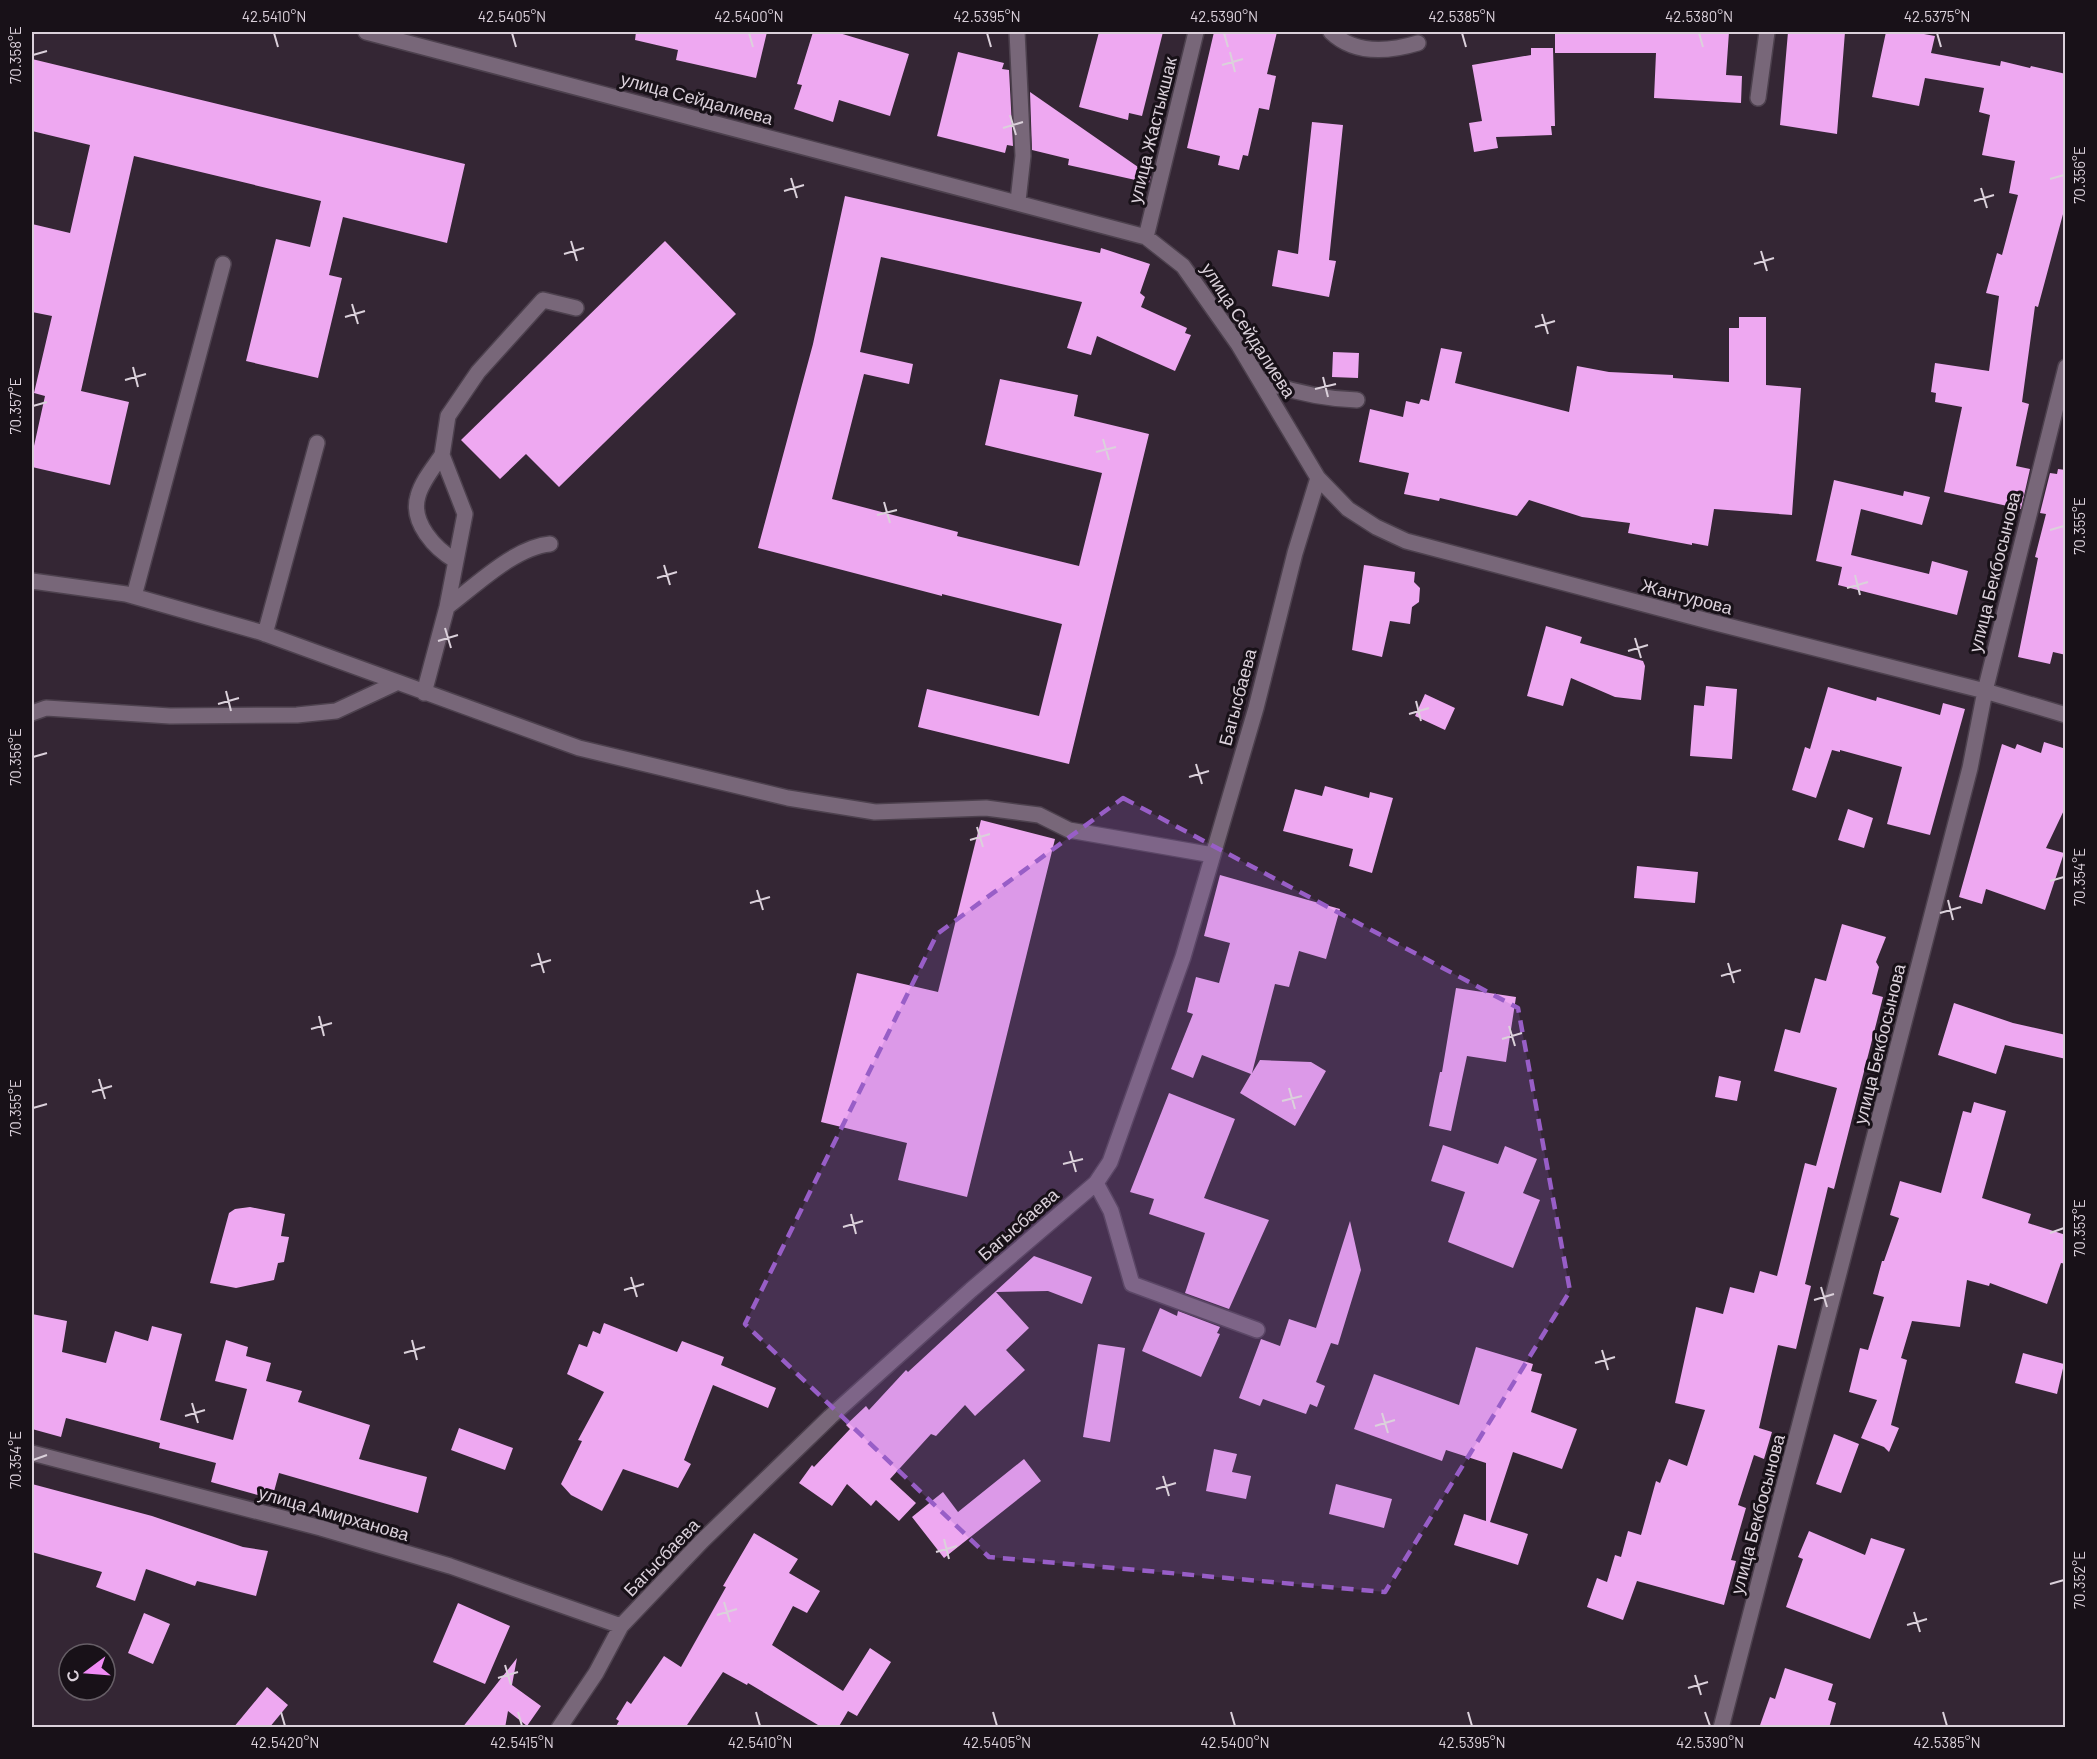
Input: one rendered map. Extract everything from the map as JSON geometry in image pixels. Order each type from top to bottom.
[{"type":"street","name":"улица Сейдалиева","points":[[366,32],[1018,201],[1146,237],[1183,266],[1238,344],[1318,478]]},
{"type":"street","points":[[1017,32],[1023,156],[1018,201]]},
{"type":"street","name":"улица Жастыкшак","points":[[1146,237],[1196,32]]},
{"type":"street","points":[[1331,32],[1355,48],[1400,48],[1418,43]]},
{"type":"street","points":[[1758,98],[1767,32]]},
{"type":"street","points":[[134,596],[223,264]]},
{"type":"street","points":[[456,561],[442,553],[426,536],[419,520],[417,497],[442,455],[448,416],[478,372],[543,300],[576,308]]},
{"type":"street","name":"улица Бекбосынова","points":[[1721,1728],[1970,768],[1984,691],[2066,367]]},
{"type":"street","points":[[1260,380],[1287,390],[1321,397],[1357,400]]},
{"type":"street","points":[[265,634],[317,443]]},
{"type":"street","points":[[424,693],[447,607],[465,514],[442,455]]},
{"type":"street","name":"Жантурова","points":[[1318,478],[1348,509],[1406,541],[1984,691],[2066,715]]},
{"type":"street","name":"Багысбаева","points":[[559,1728],[596,1673],[621,1626],[702,1541],[830,1417],[971,1290],[1096,1183],[1110,1162],[1179,968],[1256,708],[1295,553],[1318,478]]},
{"type":"street","points":[[447,607],[514,557],[538,545],[549,544]]},
{"type":"street","points":[[32,581],[134,596],[265,634],[579,748],[788,798],[875,812],[986,808],[1039,816],[1069,830],[1213,855]]},
{"type":"street","points":[[32,713],[46,708],[170,716],[297,715],[336,711],[396,682]]},
{"type":"street","points":[[1096,1183],[1111,1210],[1132,1284],[1257,1330]]},
{"type":"street","name":"улица Амирханова","points":[[32,1453],[321,1528],[450,1566],[621,1626]]},
{"type":"highlighted area","points":[[1123,798],[1518,1008],[1570,1291],[1385,1592],[989,1557],[745,1324],[937,934]]},
{"type":"building","points":[[636,32],[767,32],[756,78],[676,60],[678,50],[635,40]]},
{"type":"building","points":[[813,32],[836,32],[909,54],[890,116],[839,100],[833,122],[794,109],[802,85],[797,84]]},
{"type":"building","points":[[1099,32],[1163,32],[1142,116],[1129,113],[1128,120],[1079,107]]},
{"type":"building","points":[[1214,32],[1277,32],[1267,74],[1276,76],[1269,110],[1259,108],[1248,156],[1243,155],[1239,170],[1218,165],[1220,156],[1187,148]]},
{"type":"building","points":[[1555,32],[1729,32],[1726,75],[1742,76],[1741,103],[1654,98],[1656,53],[1555,53]]},
{"type":"building","points":[[1788,32],[1845,32],[1837,134],[1780,125]]},
{"type":"building","points":[[1886,32],[1913,32],[1935,36],[1931,53],[2000,66],[2001,61],[2066,74],[2066,203],[2038,307],[2035,306],[2022,402],[2029,404],[2016,466],[2030,469],[2021,509],[1944,492],[1962,407],[1935,402],[1936,393],[1931,392],[1935,363],[1989,371],[1999,296],[1986,293],[1997,253],[2002,255],[2018,195],[2009,193],[2015,161],[1982,155],[1990,115],[1979,112],[1984,88],[1925,78],[1919,106],[1872,97]]},
{"type":"building","points":[[1531,48],[1553,48],[1555,126],[1551,126],[1552,135],[1496,137],[1498,148],[1474,152],[1469,123],[1482,121],[1472,65],[1531,55]]},
{"type":"building","points":[[958,52],[1004,63],[1002,69],[1009,70],[1013,146],[1007,145],[1005,153],[937,136]]},
{"type":"building","points":[[32,59],[465,164],[447,243],[343,217],[329,275],[342,278],[318,378],[246,361],[276,239],[310,247],[321,201],[134,156],[81,391],[129,402],[110,485],[32,467],[32,455],[45,396],[34,393],[52,316],[32,312],[32,224],[70,233],[90,145],[32,131]]},
{"type":"building","points":[[1030,92],[1151,176],[1149,183],[1068,165],[1069,159],[1032,150]]},
{"type":"building","points":[[1312,122],[1343,125],[1329,260],[1336,261],[1329,297],[1272,286],[1278,250],[1298,254]]},
{"type":"building","points":[[845,196],[1100,253],[1101,248],[1150,264],[1140,293],[1145,297],[1141,307],[1187,328],[1185,333],[1191,335],[1175,371],[1097,336],[1091,355],[1067,348],[1082,302],[881,257],[860,352],[913,364],[909,384],[864,374],[832,499],[958,532],[957,536],[1079,566],[1102,473],[985,445],[1000,379],[1078,395],[1074,416],[1149,434],[1069,764],[918,727],[927,689],[1039,716],[1062,624],[942,594],[942,596],[758,548],[813,344]]},
{"type":"building","points":[[665,241],[736,314],[559,487],[526,454],[500,479],[461,440]]},
{"type":"building","points":[[1739,317],[1766,317],[1766,385],[1801,388],[1792,515],[1714,509],[1708,546],[1692,543],[1692,545],[1628,533],[1630,523],[1582,517],[1529,500],[1517,516],[1440,498],[1439,501],[1404,494],[1409,473],[1359,462],[1370,409],[1403,417],[1406,401],[1419,404],[1421,399],[1429,401],[1441,348],[1462,352],[1455,383],[1569,412],[1577,366],[1609,372],[1673,375],[1673,378],[1729,382],[1729,328],[1739,328]]},
{"type":"building","points":[[1333,352],[1359,353],[1358,378],[1332,377]]},
{"type":"building","points":[[2058,469],[2066,470],[2066,655],[2053,652],[2050,664],[2018,657],[2038,558],[2035,557],[2046,514],[2040,513],[2050,473],[2057,474]]},
{"type":"building","points":[[1834,480],[1903,496],[1904,491],[1930,497],[1922,525],[1861,509],[1851,555],[1929,574],[1932,561],[1968,571],[1957,615],[1838,585],[1842,567],[1816,561]]},
{"type":"building","points":[[1364,565],[1415,572],[1414,582],[1420,588],[1419,602],[1412,607],[1410,624],[1390,621],[1382,657],[1352,650]]},
{"type":"building","points":[[1546,626],[1582,637],[1580,643],[1643,661],[1645,666],[1641,700],[1615,697],[1571,678],[1563,706],[1527,696]]},
{"type":"building","points":[[1706,686],[1737,689],[1732,759],[1690,756],[1694,705],[1704,706]]},
{"type":"building","points":[[1828,687],[1876,701],[1877,697],[1940,715],[1943,703],[1965,709],[1930,835],[1887,824],[1902,767],[1840,750],[1840,752],[1832,750],[1816,798],[1792,790],[1805,747],[1810,749]]},
{"type":"building","points":[[1425,694],[1455,708],[1445,730],[1415,716]]},
{"type":"building","points":[[2044,742],[2066,749],[2066,806],[2046,848],[2064,853],[2045,910],[1986,889],[1982,904],[1959,897],[2002,744],[2015,749],[2017,744],[2041,753]]},
{"type":"building","points":[[1325,786],[1369,798],[1370,792],[1393,798],[1372,873],[1349,866],[1353,849],[1283,831],[1295,789],[1322,796]]},
{"type":"building","points":[[1848,809],[1873,818],[1864,848],[1838,840]]},
{"type":"building","points":[[981,820],[1055,839],[967,1197],[898,1180],[907,1143],[821,1122],[857,973],[938,992]]},
{"type":"building","points":[[1637,866],[1698,872],[1695,903],[1634,898]]},
{"type":"building","points":[[1220,875],[1340,909],[1326,959],[1299,951],[1289,987],[1275,984],[1252,1073],[1260,1060],[1311,1062],[1326,1071],[1295,1126],[1240,1093],[1251,1074],[1202,1055],[1193,1078],[1171,1069],[1193,1014],[1187,1012],[1196,977],[1219,983],[1230,943],[1204,936]]},
{"type":"building","points":[[1842,924],[1886,937],[1876,962],[1879,967],[1872,994],[1883,997],[1834,1189],[1828,1187],[1805,1284],[1811,1286],[1796,1349],[1778,1345],[1759,1428],[1772,1432],[1764,1459],[1754,1455],[1738,1505],[1746,1508],[1731,1560],[1736,1561],[1724,1605],[1637,1581],[1623,1620],[1587,1607],[1597,1578],[1607,1582],[1615,1555],[1621,1557],[1628,1531],[1641,1535],[1656,1481],[1660,1483],[1669,1459],[1687,1466],[1705,1410],[1675,1403],[1696,1307],[1723,1314],[1730,1287],[1754,1293],[1760,1271],[1777,1276],[1805,1163],[1816,1166],[1837,1088],[1774,1071],[1785,1029],[1800,1033],[1815,978],[1826,981]]},
{"type":"building","points":[[1456,988],[1516,997],[1506,1062],[1467,1056],[1451,1131],[1429,1126],[1440,1072],[1442,1072]]},
{"type":"building","points":[[1954,1003],[2013,1023],[2066,1035],[2066,1059],[2005,1045],[1996,1074],[1938,1055]]},
{"type":"building","points":[[1719,1076],[1741,1081],[1737,1101],[1715,1097]]},
{"type":"building","points":[[1169,1093],[1235,1119],[1204,1198],[1269,1220],[1229,1309],[1185,1293],[1205,1233],[1149,1214],[1154,1199],[1130,1192]]},
{"type":"building","points":[[1974,1102],[2006,1111],[1982,1198],[2031,1214],[2028,1223],[2066,1235],[2066,1264],[2061,1263],[2047,1304],[1990,1283],[1989,1286],[1967,1280],[1960,1327],[1912,1321],[1901,1358],[1907,1360],[1891,1425],[1899,1428],[1889,1452],[1884,1447],[1861,1438],[1877,1400],[1849,1392],[1860,1348],[1868,1350],[1884,1297],[1873,1294],[1882,1261],[1884,1261],[1899,1218],[1890,1215],[1900,1181],[1941,1193],[1963,1111],[1971,1113]]},
{"type":"building","points":[[1443,1145],[1498,1164],[1505,1146],[1537,1159],[1523,1193],[1540,1200],[1513,1268],[1448,1242],[1465,1192],[1431,1181]]},
{"type":"building","points":[[250,1207],[285,1214],[281,1236],[289,1237],[284,1262],[278,1263],[274,1280],[236,1288],[210,1283],[229,1213],[235,1209]]},
{"type":"building","points":[[1350,1221],[1361,1270],[1338,1345],[1331,1343],[1316,1382],[1325,1386],[1317,1407],[1310,1404],[1306,1414],[1263,1399],[1260,1406],[1239,1398],[1261,1339],[1280,1346],[1289,1319],[1316,1328]]},
{"type":"building","points":[[1034,1256],[1092,1277],[1082,1304],[1048,1291],[996,1292],[1029,1328],[1006,1350],[1025,1370],[975,1416],[965,1405],[936,1436],[931,1434],[890,1479],[916,1503],[899,1521],[876,1500],[871,1506],[847,1484],[832,1506],[799,1483],[812,1465],[814,1467],[850,1429],[846,1425],[866,1406],[869,1410],[906,1370],[908,1372]]},
{"type":"building","points":[[1160,1308],[1177,1316],[1178,1311],[1220,1327],[1217,1333],[1220,1334],[1201,1377],[1142,1351]]},
{"type":"building","points":[[32,1314],[67,1321],[62,1352],[106,1363],[115,1331],[148,1341],[152,1326],[182,1334],[160,1420],[233,1440],[247,1389],[215,1381],[226,1340],[248,1347],[246,1356],[271,1363],[266,1381],[302,1391],[298,1402],[370,1425],[359,1459],[427,1477],[418,1513],[279,1473],[272,1499],[211,1482],[216,1463],[159,1448],[160,1443],[66,1418],[61,1437],[32,1429]]},
{"type":"building","points":[[604,1323],[677,1352],[682,1341],[724,1357],[721,1365],[776,1388],[768,1408],[713,1385],[684,1460],[691,1464],[678,1488],[623,1469],[602,1511],[571,1495],[561,1484],[582,1441],[578,1440],[604,1392],[567,1374],[579,1344],[587,1347],[593,1331],[600,1334]]},
{"type":"building","points":[[1098,1344],[1125,1348],[1110,1442],[1083,1437]]},
{"type":"building","points":[[1476,1347],[1533,1364],[1531,1371],[1542,1374],[1531,1412],[1577,1429],[1562,1469],[1513,1452],[1490,1522],[1528,1534],[1518,1565],[1454,1545],[1464,1514],[1486,1521],[1486,1463],[1446,1450],[1442,1461],[1354,1429],[1374,1374],[1459,1405]]},
{"type":"building","points":[[2023,1353],[2064,1364],[2057,1394],[2015,1383]]},
{"type":"building","points":[[459,1428],[513,1448],[505,1470],[451,1450]]},
{"type":"building","points":[[1834,1434],[1859,1444],[1841,1493],[1816,1484]]},
{"type":"building","points":[[1214,1449],[1237,1454],[1232,1472],[1251,1476],[1246,1499],[1206,1491]]},
{"type":"building","points":[[1024,1459],[1041,1481],[944,1558],[912,1517],[943,1492],[958,1512]]},
{"type":"building","points":[[32,1484],[152,1516],[243,1547],[268,1551],[256,1596],[197,1581],[195,1586],[146,1569],[135,1601],[96,1587],[102,1572],[32,1552]]},
{"type":"building","points":[[1336,1484],[1392,1499],[1384,1528],[1329,1514]]},
{"type":"building","points":[[1809,1531],[1865,1555],[1871,1538],[1905,1549],[1870,1639],[1786,1607],[1803,1559],[1798,1557]]},
{"type":"building","points":[[754,1533],[798,1559],[789,1573],[820,1591],[807,1613],[793,1606],[772,1645],[843,1691],[870,1648],[891,1662],[857,1716],[848,1711],[838,1728],[823,1728],[748,1683],[747,1685],[723,1672],[685,1728],[615,1728],[619,1721],[616,1719],[627,1701],[631,1704],[664,1656],[681,1667],[726,1587],[723,1586]]},
{"type":"building","points":[[458,1603],[510,1626],[485,1684],[433,1662]]},
{"type":"building","points":[[144,1613],[170,1624],[153,1664],[128,1653]]},
{"type":"building","points":[[517,1658],[512,1685],[541,1706],[527,1726],[508,1711],[505,1728],[462,1728]]},
{"type":"building","points":[[1785,1668],[1833,1684],[1828,1700],[1836,1703],[1829,1728],[1759,1728],[1770,1697],[1775,1699]]},
{"type":"building","points":[[267,1687],[288,1705],[269,1728],[233,1728]]}]
